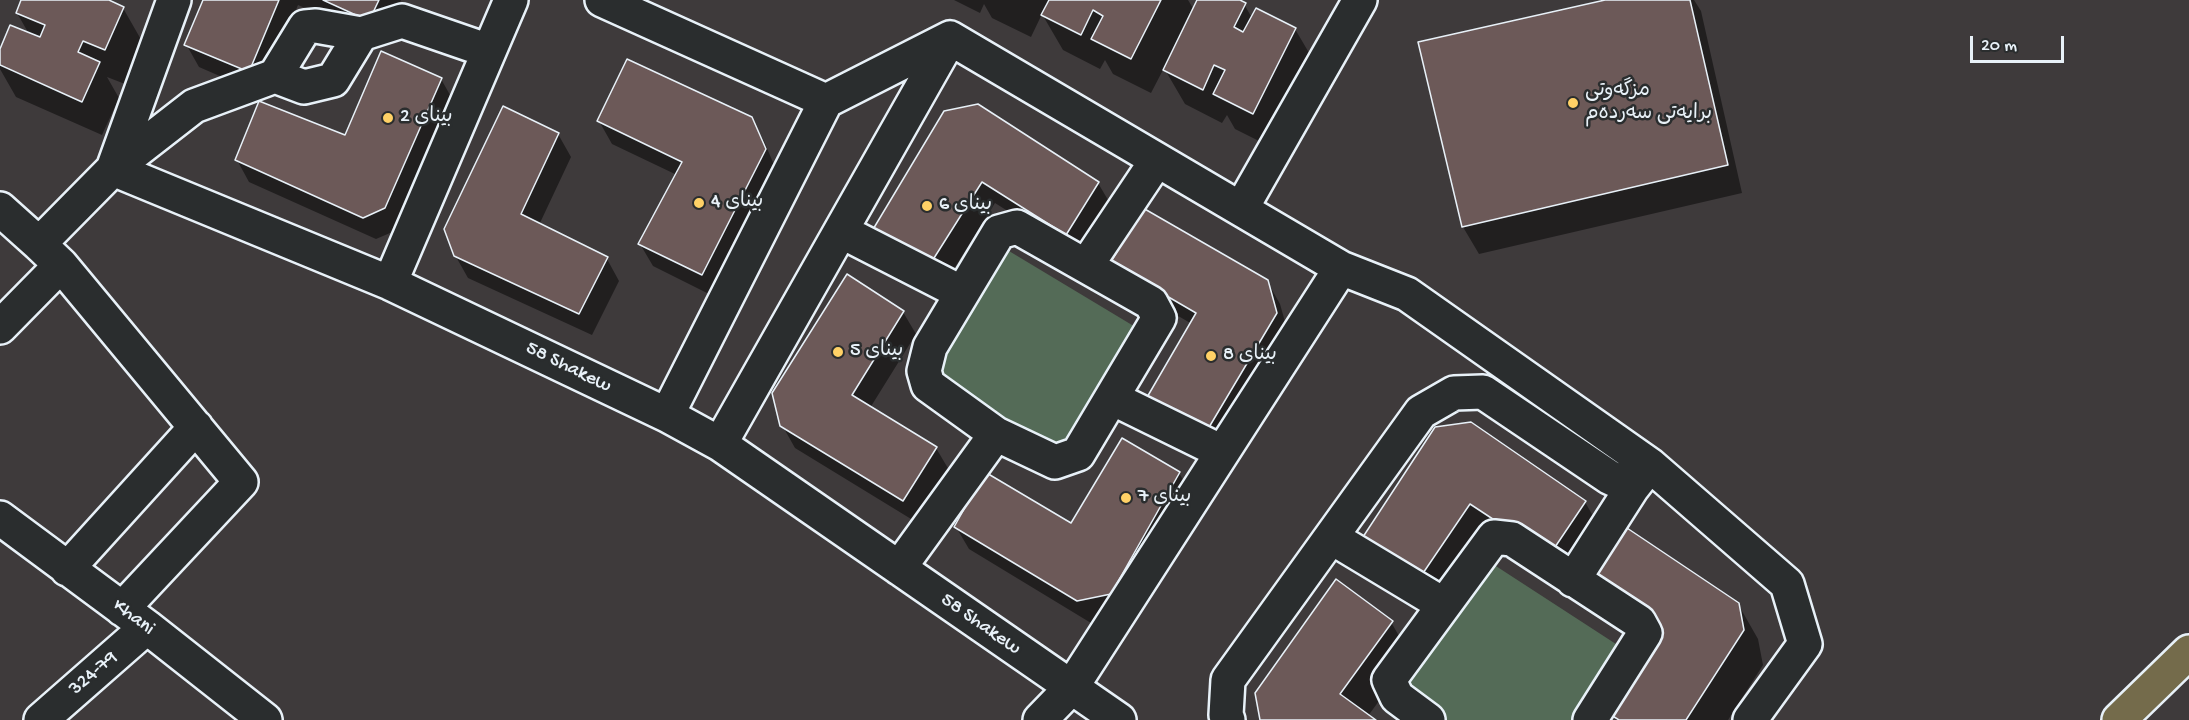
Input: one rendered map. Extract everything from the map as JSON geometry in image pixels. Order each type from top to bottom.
[{"type":"main road","points":[[2120,720],[2189,652]]},
{"type":"street","points":[[114,169],[174,0]]},
{"type":"street","points":[[390,283],[511,0]]},
{"type":"street","points":[[602,0],[826,101]]},
{"type":"street","points":[[1241,209],[1360,0]]},
{"type":"street","points":[[0,327],[50,254],[114,169],[194,106],[275,76],[305,27],[316,26],[361,34],[402,21],[489,51]]},
{"type":"street","points":[[275,76],[304,87],[333,80],[361,34]]},
{"type":"street","points":[[667,415],[826,101],[950,38]]},
{"type":"street","points":[[950,38],[1341,268],[1407,294],[1641,476],[1787,584],[1805,644],[1750,720]]},
{"type":"street","points":[[720,444],[950,38]]},
{"type":"street","points":[[1086,266],[1157,160]]},
{"type":"street","name":"58 Shakew","points":[[114,169],[390,283],[667,415],[720,444],[1119,720]]},
{"type":"street","points":[[0,209],[50,254],[196,427],[67,569]]},
{"type":"street","points":[[1017,227],[1151,303],[1159,318],[1078,454],[1055,462],[996,434],[928,385],[924,371],[930,347],[962,293],[999,232],[1017,227]]},
{"type":"street","points":[[841,231],[962,293]]},
{"type":"street","points":[[1040,720],[1071,688],[1341,268]]},
{"type":"street","points":[[1228,720],[1226,715],[1228,680],[1420,412],[1454,393],[1483,392],[1609,477],[1641,476]]},
{"type":"street","points":[[1112,398],[1222,452]]},
{"type":"street","name":"324-79","points":[[41,720],[134,618],[241,482],[196,427]]},
{"type":"street","points":[[899,568],[996,434]]},
{"type":"street","points":[[1573,580],[1641,476]]},
{"type":"street","name":"Khani","points":[[0,518],[265,720]]},
{"type":"street","points":[[1331,537],[1444,605]]},
{"type":"street","points":[[1428,720],[1397,697],[1389,680],[1494,537],[1512,539],[1639,622],[1645,633],[1595,718]]},
{"type":"green space","points":[[999,245],[1137,328],[1054,468],[915,384]]},
{"type":"green space","points":[[1482,557],[1619,646],[1572,720],[1437,720],[1393,691]]},
{"type":"building","points":[[21,0],[109,0],[124,7],[105,50],[83,41],[78,52],[100,62],[82,102],[0,65],[0,49],[10,25],[40,37],[45,25],[16,13]]},
{"type":"building","points":[[203,0],[279,0],[249,72],[184,45]]},
{"type":"building","points":[[323,0],[379,0],[369,21]]},
{"type":"building","points":[[1049,0],[1161,0],[1131,59],[1091,39],[1103,16],[1093,10],[1081,35],[1041,15]]},
{"type":"building","points":[[1197,0],[1240,0],[1246,3],[1234,27],[1243,32],[1256,8],[1296,28],[1253,114],[1213,94],[1225,70],[1214,65],[1203,90],[1163,70]]},
{"type":"building","name":"مزگەوتی برایەتی سەردەم","points":[[1605,0],[1690,0],[1728,165],[1462,227],[1418,42]]},
{"type":"building","name":"بيناى 2","points":[[381,51],[442,78],[385,208],[363,218],[235,160],[259,101],[345,135]]},
{"type":"building","name":"بيناى 4","points":[[627,59],[752,117],[766,149],[702,275],[638,244],[682,162],[597,121]]},
{"type":"building","name":"بيناى 6","points":[[978,104],[1099,182],[1066,235],[982,182],[929,266],[872,231],[944,111]]},
{"type":"building","points":[[503,106],[559,133],[521,214],[608,257],[579,314],[454,256],[444,229]]},
{"type":"building","name":"بيناى 8","points":[[1143,208],[1268,280],[1277,313],[1205,434],[1146,399],[1196,313],[1110,263]]},
{"type":"building","name":"بيناى 5","points":[[847,274],[904,311],[852,395],[937,447],[903,501],[780,426],[772,393]]},
{"type":"building","points":[[1471,422],[1586,501],[1549,556],[1470,504],[1417,582],[1359,543],[1435,427]]},
{"type":"building","name":"بيناى 7","points":[[1122,438],[1180,472],[1111,594],[1077,601],[954,527],[985,472],[1071,523]]},
{"type":"building","points":[[1621,524],[1739,603],[1744,630],[1686,720],[1619,720],[1611,715],[1662,631],[1585,580]]},
{"type":"building","points":[[1336,579],[1393,621],[1340,694],[1376,720],[1260,720],[1255,693]]},
{"type":"place","name":"مزگەوتی برایەتی سەردەم","points":[[1573,103]]},
{"type":"place","name":"بيناى 2","points":[[388,118]]},
{"type":"place","name":"بيناى 4","points":[[699,203]]},
{"type":"place","name":"بيناى 6","points":[[927,206]]},
{"type":"place","name":"بيناى 5","points":[[838,352]]},
{"type":"place","name":"بيناى 8","points":[[1211,356]]},
{"type":"place","name":"بيناى 7","points":[[1126,498]]}]
